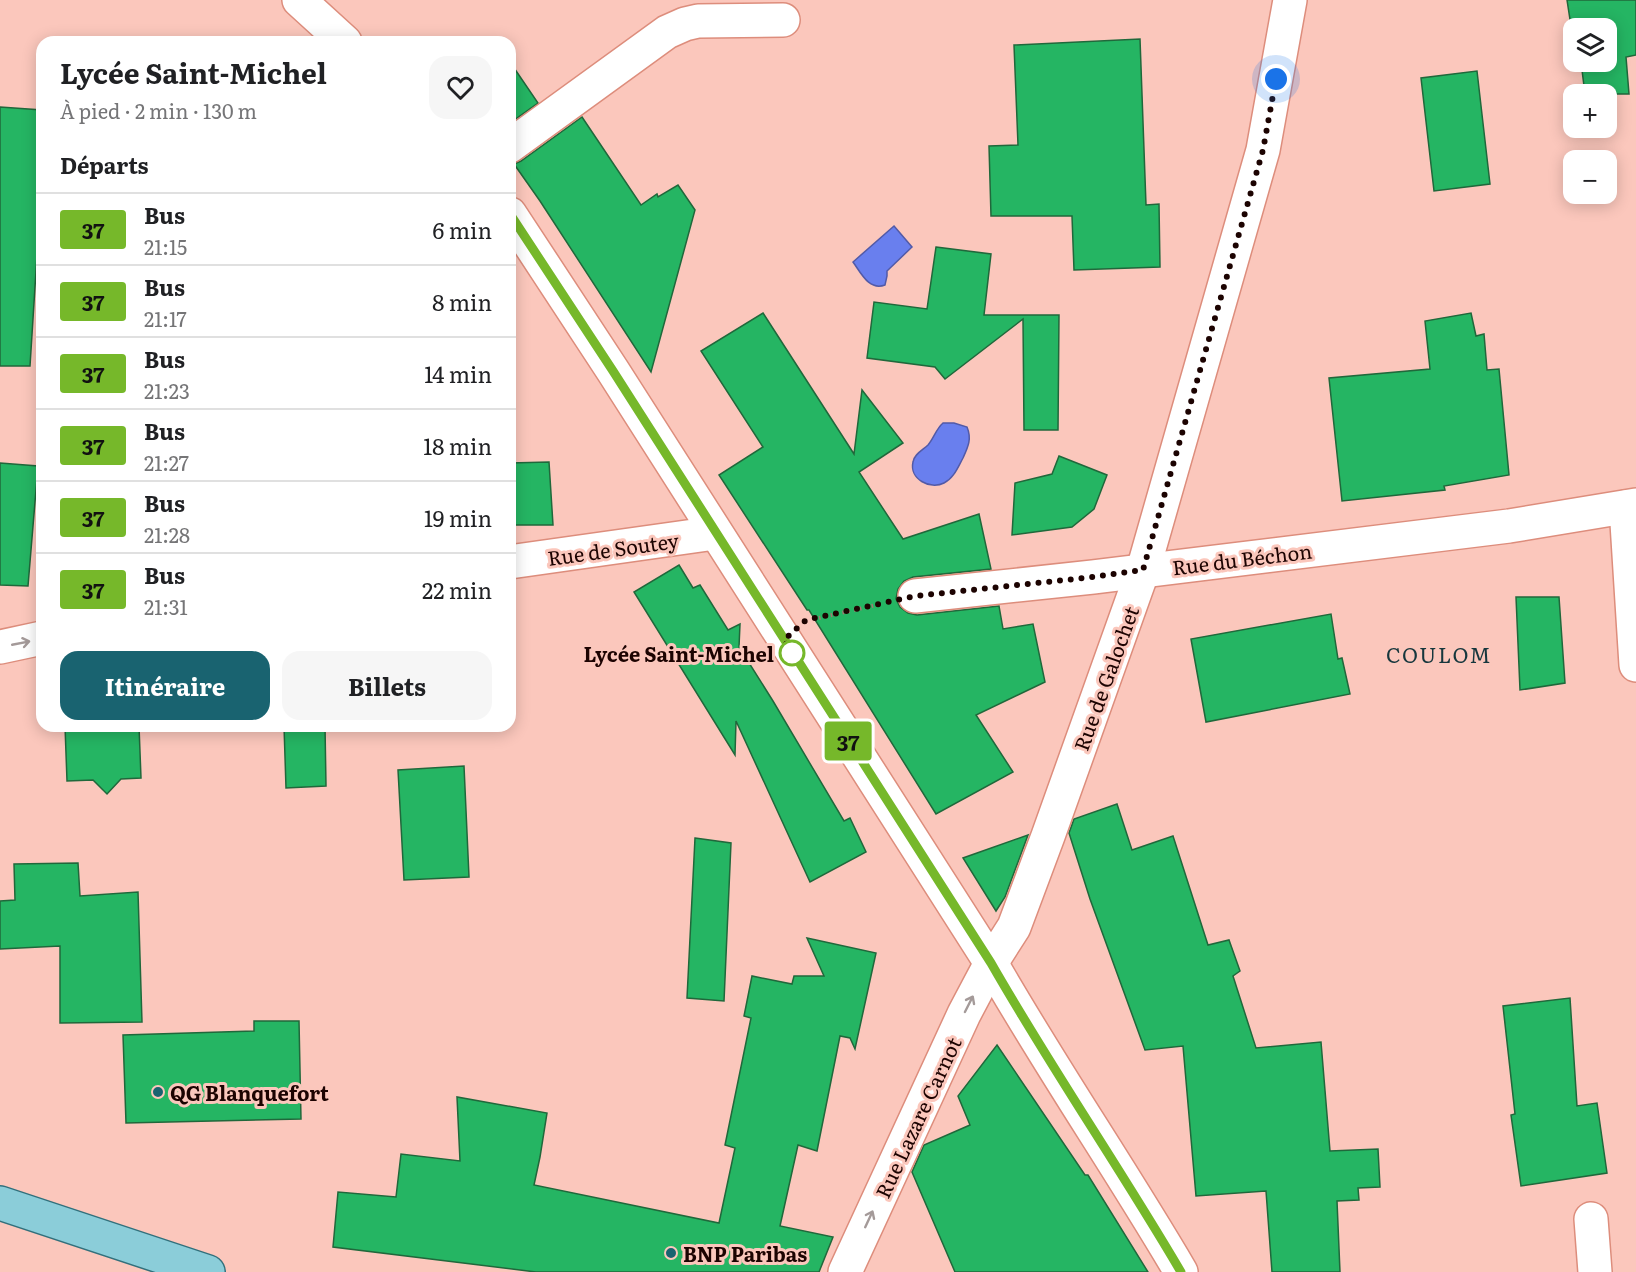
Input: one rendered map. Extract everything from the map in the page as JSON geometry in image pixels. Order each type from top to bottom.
[{"type":"main road","points":[[0,1203],[208,1272]]},
{"type":"street","points":[[299,0],[338,36]]},
{"type":"street","name":"Rue de Galochet","points":[[991,963],[1014,927],[1143,570],[1263,150],[1290,0]]},
{"type":"street","points":[[516,142],[676,28],[698,21],[783,20]]},
{"type":"street","points":[[516,223],[991,963],[1031,1033],[1155,1227],[1181,1272]]},
{"type":"street","points":[[1631,506],[1636,665]]},
{"type":"street","name":"Rue du Béchon","points":[[915,596],[1093,577],[1509,526],[1631,506]]},
{"type":"street","name":"Rue de Soutey","points":[[516,561],[716,533]]},
{"type":"street","points":[[0,647],[36,639]]},
{"type":"street","name":"Rue Lazare Carnot","points":[[845,1272],[964,1014],[991,963]]},
{"type":"street","points":[[1591,1219],[1595,1272]]},
{"type":"path","points":[[784,640],[806,620],[915,596]]},
{"type":"water","points":[[894,226],[912,247],[887,271],[885,285],[874,285],[866,280],[853,262]]},
{"type":"water","points":[[943,423],[954,423],[967,427],[969,443],[963,458],[950,478],[938,485],[927,484],[917,478],[914,473],[914,459],[928,445]]},
{"type":"building","points":[[1567,0],[1636,0],[1636,55],[1626,57],[1629,94],[1617,94],[1617,84],[1584,84],[1582,72],[1617,72],[1617,18],[1570,18]]},
{"type":"building","points":[[1140,39],[1146,205],[1159,204],[1160,267],[1074,270],[1072,216],[991,216],[989,146],[1018,145],[1014,45]]},
{"type":"building","points":[[516,71],[538,103],[516,119]]},
{"type":"building","points":[[1477,71],[1490,184],[1434,191],[1421,78]]},
{"type":"building","points":[[0,107],[36,110],[36,271],[30,366],[0,366]]},
{"type":"building","points":[[582,117],[641,205],[657,194],[658,197],[678,185],[695,210],[651,372],[516,167],[516,163]]},
{"type":"building","points":[[936,247],[991,254],[984,315],[1059,315],[1058,430],[1024,430],[1023,319],[945,379],[935,367],[867,358],[874,302],[927,309]]},
{"type":"building","points":[[763,313],[854,454],[862,390],[903,443],[859,472],[903,539],[979,514],[991,569],[913,577],[904,581],[898,589],[896,599],[900,607],[908,613],[917,615],[999,606],[1003,629],[1033,624],[1045,682],[976,715],[1013,772],[936,814],[809,610],[719,475],[763,447],[701,351]]},
{"type":"building","points":[[1471,313],[1476,336],[1484,334],[1487,370],[1499,369],[1509,475],[1444,486],[1445,490],[1342,501],[1329,378],[1430,369],[1425,321]]},
{"type":"building","points":[[1059,456],[1107,475],[1094,509],[1072,527],[1012,535],[1015,483],[1052,474]]},
{"type":"building","points":[[549,462],[553,525],[516,525],[516,463]]},
{"type":"building","points":[[0,463],[36,466],[28,586],[0,585]]},
{"type":"building","points":[[679,565],[693,588],[700,585],[728,630],[740,624],[739,647],[844,821],[850,818],[866,852],[810,882],[736,721],[735,755],[634,592]]},
{"type":"building","points":[[1516,597],[1559,597],[1565,683],[1520,690]]},
{"type":"building","points":[[1331,614],[1338,659],[1342,658],[1350,694],[1206,722],[1191,639]]},
{"type":"building","points":[[65,732],[139,732],[141,778],[121,779],[107,794],[93,780],[67,781]]},
{"type":"building","points":[[284,732],[325,732],[326,786],[286,788]]},
{"type":"building","points":[[464,766],[469,877],[404,880],[398,770]]},
{"type":"building","points":[[1117,804],[1132,850],[1173,836],[1208,945],[1229,940],[1240,971],[1233,976],[1256,1048],[1321,1042],[1330,1151],[1378,1149],[1380,1187],[1358,1188],[1359,1200],[1337,1201],[1340,1272],[1272,1272],[1266,1191],[1196,1196],[1183,1046],[1145,1050],[1090,899],[1069,833],[1074,819]]},
{"type":"building","points":[[1028,835],[1005,897],[996,911],[963,858]]},
{"type":"building","points":[[695,838],[731,843],[724,1001],[687,998]]},
{"type":"building","points":[[78,863],[80,896],[138,892],[142,1022],[60,1023],[60,946],[0,949],[0,901],[15,900],[14,864]]},
{"type":"building","points":[[807,938],[876,953],[855,1049],[850,1038],[840,1036],[817,1151],[798,1145],[780,1226],[833,1237],[819,1272],[536,1272],[333,1247],[338,1192],[396,1197],[401,1154],[460,1161],[457,1097],[547,1113],[534,1185],[719,1223],[735,1148],[725,1145],[751,1018],[744,1016],[752,976],[792,984],[794,976],[824,976]]},
{"type":"building","points":[[1570,998],[1577,1106],[1597,1103],[1607,1173],[1521,1186],[1511,1115],[1515,1114],[1503,1006]]},
{"type":"building","points":[[254,1021],[299,1021],[301,1119],[126,1123],[123,1035],[254,1031]]},
{"type":"building","points":[[997,1045],[1085,1175],[1088,1175],[1148,1272],[955,1272],[912,1172],[924,1145],[970,1125],[958,1096]]},
{"type":"bus line","name":"37","points":[[516,223],[991,963],[1031,1033],[1155,1227],[1181,1272]]},
{"type":"place","name":"Lycée Saint-Michel","points":[[792,653]]},
{"type":"place","name":"QG Blanquefort","points":[[158,1092]]},
{"type":"place","name":"BNP Paribas","points":[[671,1253]]},
{"type":"district","name":"COULOM","points":[[1439,653]]},
{"type":"route","points":[[792,653],[784,640],[806,620],[915,596],[1143,570],[1263,150],[1276,79]]}]
